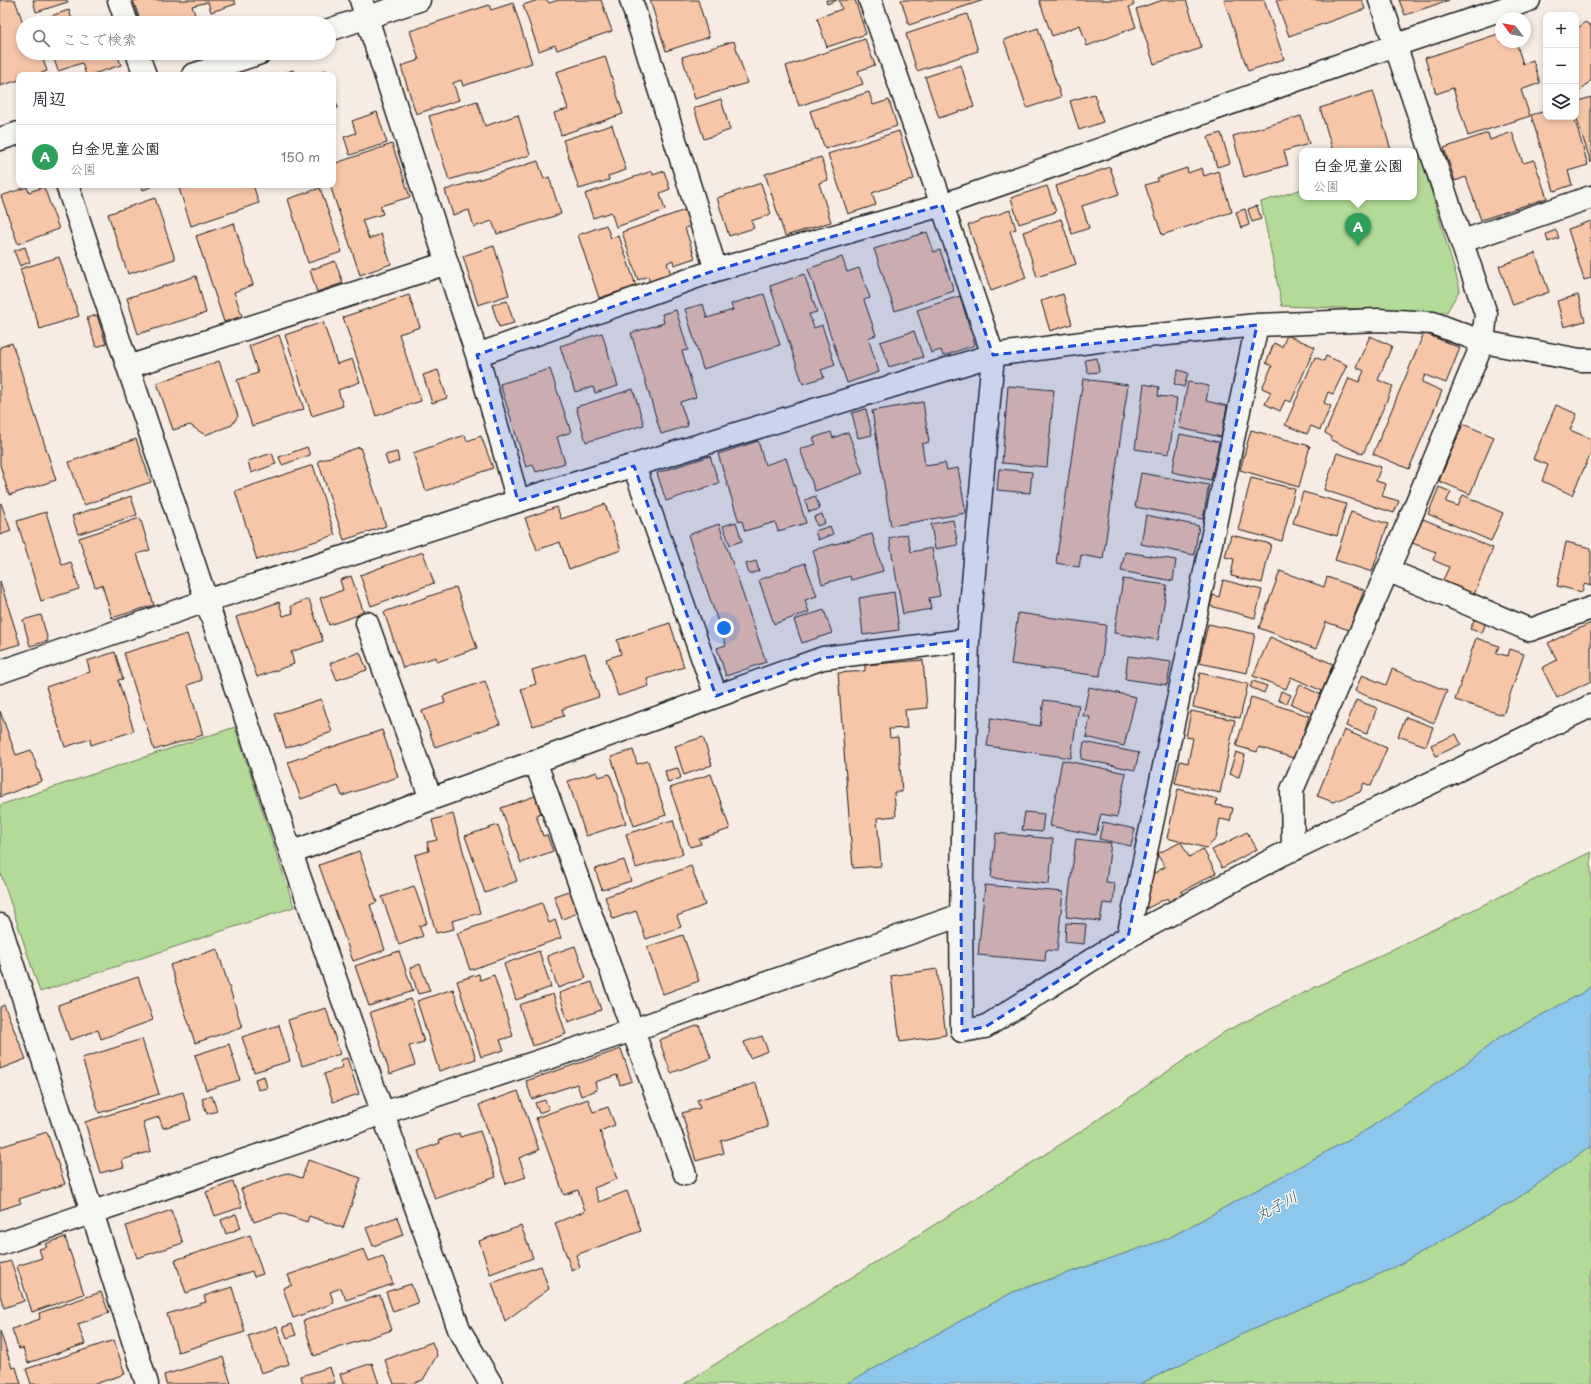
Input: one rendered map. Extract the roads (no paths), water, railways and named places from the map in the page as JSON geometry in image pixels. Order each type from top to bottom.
[{"type":"street","points":[[119,0],[125,16]]},
{"type":"street","points":[[336,26],[364,9],[419,0]]},
{"type":"street","points":[[631,0],[716,270]]},
{"type":"street","points":[[870,0],[942,204],[993,355],[968,640],[961,915],[962,1031],[984,1027],[1128,937],[1293,850],[1591,706]]},
{"type":"street","points":[[1293,850],[1292,790],[1483,342],[1486,314],[1463,242],[1380,0]]},
{"type":"street","points":[[476,355],[716,270],[942,204],[1529,0]]},
{"type":"street","points":[[364,9],[476,355],[518,501]]},
{"type":"street","points":[[140,60],[144,72]]},
{"type":"street","points":[[202,72],[239,60]]},
{"type":"street","points":[[0,139],[16,134]]},
{"type":"street","points":[[68,188],[291,853],[459,1329],[491,1384]]},
{"type":"street","points":[[1463,242],[1591,197]]},
{"type":"street","points":[[128,367],[447,263]]},
{"type":"street","points":[[0,672],[206,601],[518,501],[993,355],[1097,341],[1257,326],[1378,320],[1433,323],[1483,342],[1580,360],[1591,360]]},
{"type":"street","points":[[1128,937],[1257,326]]},
{"type":"street","points":[[634,466],[716,696]]},
{"type":"street","points":[[1387,570],[1530,630],[1591,608]]},
{"type":"street","points":[[367,623],[431,799]]},
{"type":"street","points":[[291,853],[431,799],[823,658],[968,640]]},
{"type":"street","points":[[535,761],[684,1174]]},
{"type":"street","points":[[0,1244],[383,1113],[633,1030],[961,915]]},
{"type":"street","points":[[0,925],[147,1384]]},
{"type":"water","name":"丸子川","points":[[1591,986],[1591,1146],[1515,1200],[1393,1268],[1240,1335],[1140,1384],[846,1384],[1013,1292],[1167,1239],[1368,1129],[1460,1068],[1499,1038],[1584,992]]},
{"type":"place","name":"白金児童公園","points":[[1358,246]]}]
